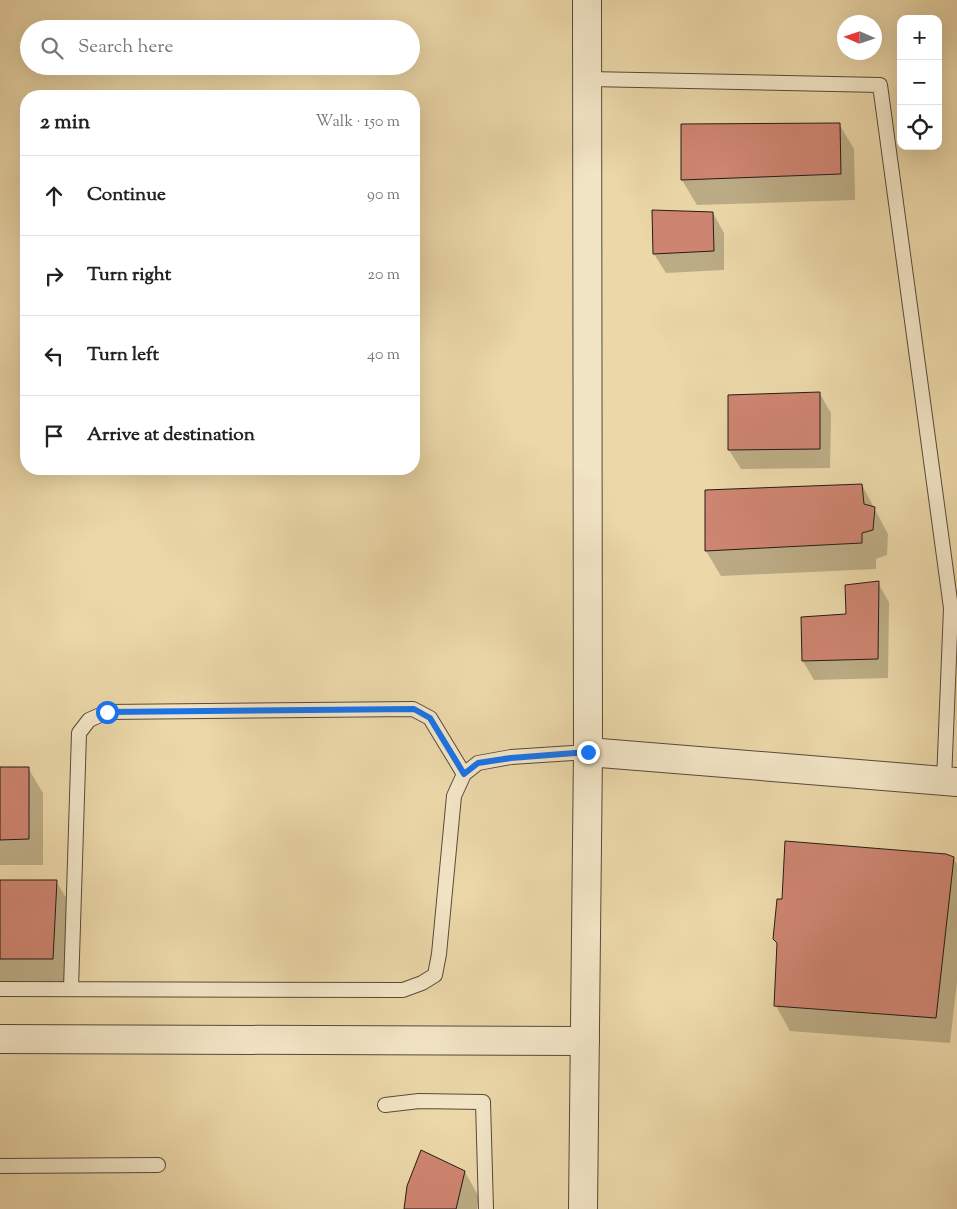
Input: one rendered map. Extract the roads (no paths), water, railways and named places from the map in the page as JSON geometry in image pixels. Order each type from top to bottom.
[{"type":"street","points":[[583,1209],[588,752],[587,0]]},
{"type":"street","points":[[588,752],[951,781]]},
{"type":"street","points":[[0,1039],[584,1041]]},
{"type":"lane","points":[[588,79],[880,85],[951,608],[951,781]]},
{"type":"lane","points":[[71,989],[79,733],[89,720],[107,712],[414,709],[430,718],[464,774]]},
{"type":"lane","points":[[0,989],[403,990],[422,983],[435,975],[439,954],[454,796],[464,774],[478,763],[511,758],[588,752]]},
{"type":"lane","points":[[385,1104],[420,1101],[483,1102],[486,1209]]},
{"type":"lane","points":[[0,1166],[158,1165]]}]
